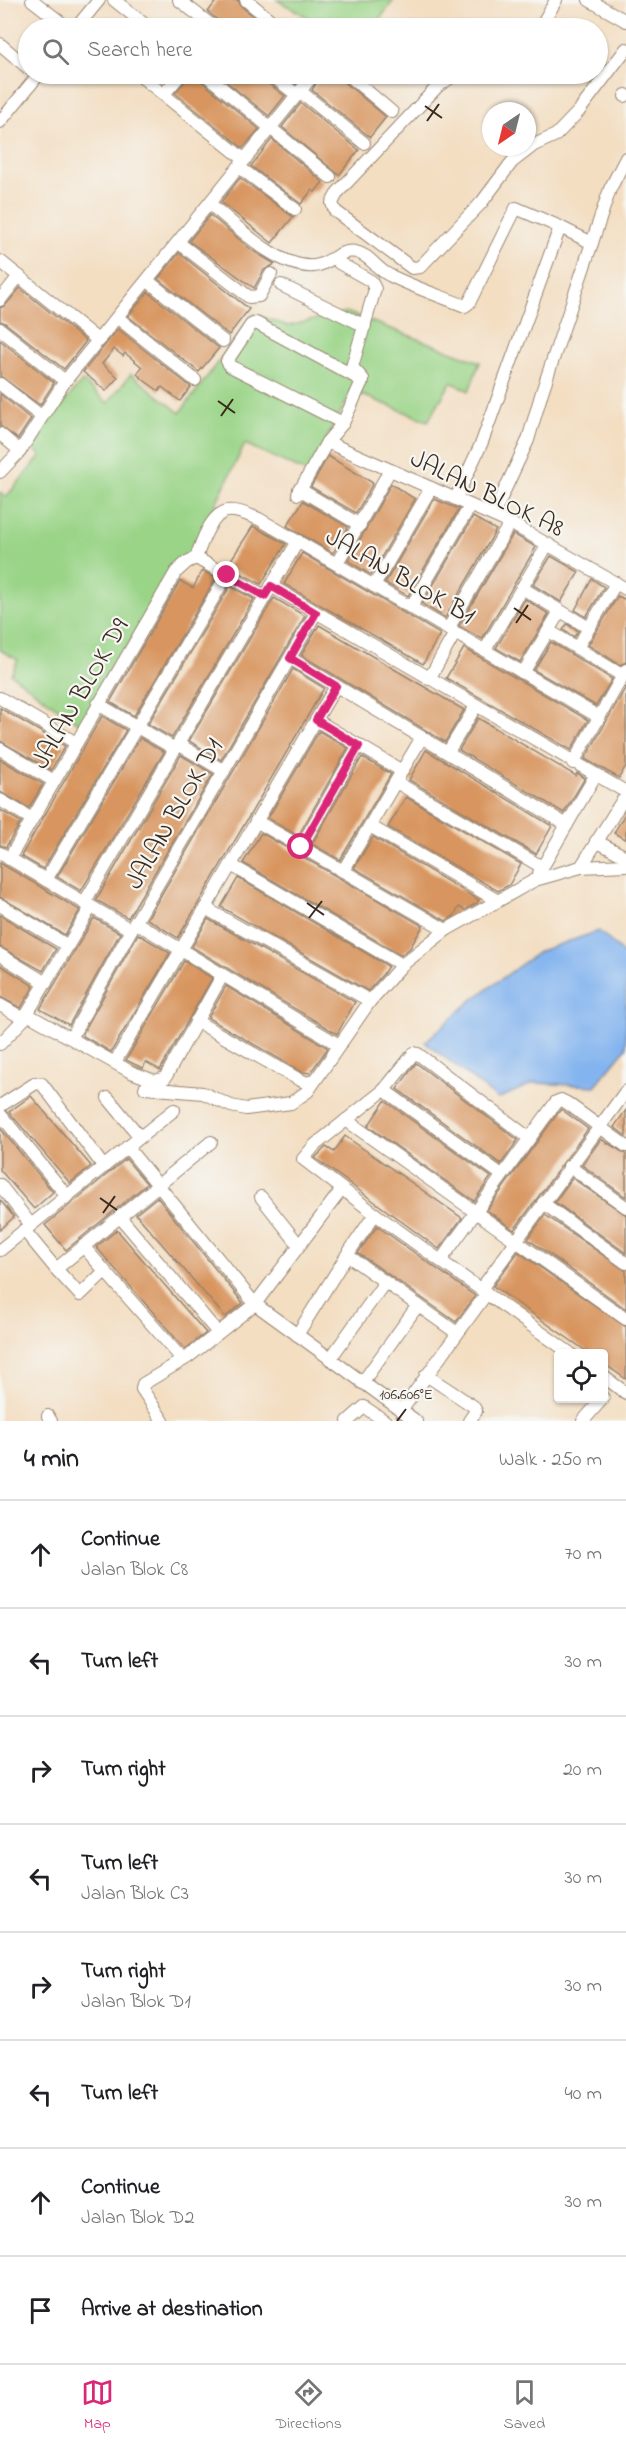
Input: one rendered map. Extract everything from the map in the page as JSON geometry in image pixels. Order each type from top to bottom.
[{"type":"street","points":[[32,0],[60,18]]},
{"type":"street","points":[[84,18],[99,0]]},
{"type":"street","points":[[114,0],[136,18]]},
{"type":"street","points":[[179,0],[202,18]]},
{"type":"street","points":[[246,0],[268,18]]},
{"type":"street","points":[[546,18],[556,0]]},
{"type":"street","points":[[589,0],[626,21]]},
{"type":"street","points":[[0,44],[18,59]]},
{"type":"street","points":[[608,73],[626,49]]},
{"type":"street","points":[[1,119],[27,84]]},
{"type":"street","points":[[151,84],[294,209]]},
{"type":"street","points":[[164,94],[172,84]]},
{"type":"street","points":[[218,84],[330,177]]},
{"type":"street","points":[[285,84],[364,143]]},
{"type":"street","points":[[0,472],[20,451],[65,381],[306,84]]},
{"type":"street","points":[[359,84],[392,112]]},
{"type":"street","points":[[443,84],[430,94],[338,192],[332,203],[335,211],[412,268],[420,267],[482,202],[512,162],[534,145],[556,135],[579,111],[599,84]]},
{"type":"street","points":[[494,515],[528,440],[610,189],[626,158]]},
{"type":"street","points":[[210,204],[280,259],[317,266],[346,251],[365,254],[386,274],[465,306],[469,303],[515,208],[592,243]]},
{"type":"street","points":[[456,498],[482,442],[560,227]]},
{"type":"street","points":[[179,243],[249,297],[259,296],[271,274]]},
{"type":"street","points":[[0,261],[99,341]]},
{"type":"street","points":[[339,263],[374,284],[375,289],[352,367],[362,376],[363,381],[343,423],[327,442],[298,492],[360,525]]},
{"type":"street","points":[[0,300],[19,276]]},
{"type":"street","points":[[148,281],[223,341]]},
{"type":"street","points":[[281,285],[365,326]]},
{"type":"street","points":[[118,318],[195,380]]},
{"type":"street","points":[[343,423],[230,366],[227,361],[250,325],[256,323],[363,381]]},
{"type":"street","points":[[0,329],[65,381]]},
{"type":"street","points":[[0,384],[41,416]]},
{"type":"street","points":[[0,434],[20,451]]},
{"type":"street","name":"JALAN BLOK A8","points":[[327,442],[494,515],[621,586]]},
{"type":"street","points":[[337,563],[390,470]]},
{"type":"street","points":[[374,586],[431,488]]},
{"type":"street","points":[[411,607],[470,506]]},
{"type":"street","name":"JALAN BLOK B1","points":[[196,558],[209,528],[218,516],[226,511],[259,519],[599,717]]},
{"type":"street","points":[[429,679],[510,523]]},
{"type":"street","points":[[0,1044],[26,1016],[68,946],[87,905],[176,746],[298,541]]},
{"type":"street","points":[[485,650],[548,544]]},
{"type":"street","points":[[196,558],[227,575],[316,613],[624,793],[581,867]]},
{"type":"street","name":"JALAN BLOK D9","points":[[5,856],[32,819],[176,572],[187,562],[196,558]]},
{"type":"street","points":[[46,880],[227,575]]},
{"type":"street","points":[[577,648],[621,586]]},
{"type":"street","points":[[522,588],[589,628]]},
{"type":"street","points":[[523,673],[561,611]]},
{"type":"street","name":"JALAN BLOK D1","points":[[71,1038],[133,926],[316,613]]},
{"type":"street","points":[[549,631],[624,673],[573,763]]},
{"type":"street","points":[[290,658],[567,825]]},
{"type":"street","points":[[115,1062],[336,686]]},
{"type":"street","points":[[0,698],[76,743]]},
{"type":"street","points":[[98,704],[224,771]]},
{"type":"street","points":[[448,752],[476,706]]},
{"type":"street","points":[[316,720],[542,867]]},
{"type":"street","points":[[344,871],[422,737]]},
{"type":"street","points":[[301,847],[359,746]]},
{"type":"street","points":[[0,749],[54,781]]},
{"type":"street","points":[[535,880],[595,776]]},
{"type":"street","points":[[0,800],[32,819]]},
{"type":"street","points":[[256,821],[446,930]]},
{"type":"street","points":[[370,826],[498,901]]},
{"type":"street","points":[[596,841],[626,857]]},
{"type":"street","points":[[5,856],[87,905],[179,950],[339,1045]]},
{"type":"street","points":[[231,865],[402,965]]},
{"type":"street","points":[[145,1089],[203,1093],[231,1106],[246,1108],[291,1103],[308,1091],[370,1001],[402,965],[446,930],[535,880],[581,867],[626,865]]},
{"type":"street","points":[[0,905],[68,946]]},
{"type":"street","points":[[206,908],[370,1001]]},
{"type":"street","points":[[0,955],[46,983]]},
{"type":"street","points":[[0,1005],[71,1038],[151,1081],[165,1078],[222,976]]},
{"type":"street","points":[[196,1021],[298,1079],[307,1083],[315,1080]]},
{"type":"street","points":[[529,1138],[418,1054],[410,1057],[384,1090],[303,1156],[304,1162],[565,1349]]},
{"type":"street","points":[[67,1196],[1,1106],[36,1083],[42,1084],[104,1167]]},
{"type":"street","points":[[384,1090],[502,1175]]},
{"type":"street","points":[[401,1411],[457,1333],[516,1240],[626,1091]]},
{"type":"street","points":[[108,1098],[140,1137]]},
{"type":"street","points":[[441,1260],[559,1100],[567,1103],[626,1146]]},
{"type":"street","points":[[0,1250],[174,1110]]},
{"type":"street","points":[[346,1120],[626,1319]]},
{"type":"street","points":[[56,1269],[211,1142]]},
{"type":"street","points":[[127,1147],[255,1304],[416,1421]]},
{"type":"street","points":[[569,1166],[626,1207]]},
{"type":"street","points":[[0,1185],[56,1269],[80,1295],[104,1272]]},
{"type":"street","points":[[163,1421],[142,1386],[183,1360],[255,1304],[342,1189]]},
{"type":"street","points":[[261,1197],[299,1245]]},
{"type":"street","points":[[543,1203],[626,1263]]},
{"type":"street","points":[[297,1335],[346,1255],[375,1214]]},
{"type":"street","points":[[120,1217],[218,1333]]},
{"type":"street","points":[[83,1246],[183,1360]]},
{"type":"street","points":[[346,1255],[457,1333]]},
{"type":"street","points":[[330,1359],[385,1281]]},
{"type":"street","points":[[362,1383],[418,1305]]},
{"type":"street","points":[[426,1376],[473,1406],[476,1411],[469,1421]]},
{"type":"street","points":[[608,1380],[626,1393]]},
{"type":"street","points":[[608,1393],[615,1385]]},
{"type":"street","points":[[583,1421],[599,1403]]},
{"type":"street","points":[[348,1421],[364,1407],[385,1421]]},
{"type":"green space","points":[[277,0],[394,0],[380,18],[309,18]]},
{"type":"green space","points":[[346,312],[480,362],[469,391],[451,382],[428,421],[352,391],[308,473],[245,444],[192,552],[173,569],[81,725],[11,674],[18,660],[0,650],[0,492],[6,497],[41,456],[29,445],[82,381],[108,403],[131,374],[180,413],[254,314],[288,326]]},
{"type":"water","points":[[599,931],[626,956],[626,1048],[595,1086],[534,1083],[498,1099],[425,1042],[472,1000],[540,951]]},
{"type":"building","points":[[217,0],[238,0],[241,6],[256,18],[215,18],[208,12]]},
{"type":"building","points":[[183,84],[205,84],[259,129],[243,148],[175,93]]},
{"type":"building","points":[[229,84],[269,84],[285,96],[269,116]]},
{"type":"building","points":[[316,84],[347,84],[386,117],[370,137],[312,90]]},
{"type":"building","points":[[301,103],[359,150],[339,175],[282,127]]},
{"type":"building","points":[[272,139],[323,182],[315,192],[312,190],[301,204],[251,166]]},
{"type":"building","points":[[240,178],[293,217],[272,243],[221,202]]},
{"type":"building","points":[[210,215],[253,251],[275,264],[264,270],[254,288],[189,241]]},
{"type":"building","points":[[179,253],[249,309],[229,335],[158,279]]},
{"type":"building","points":[[20,288],[86,341],[64,369],[0,321],[0,308],[6,305]]},
{"type":"building","points":[[148,292],[219,348],[199,372],[128,316]]},
{"type":"building","points":[[118,329],[191,387],[180,401],[162,387],[159,391],[145,381],[137,374],[142,367],[125,353],[123,356],[114,349],[102,364],[118,377],[106,391],[83,372]]},
{"type":"building","points":[[0,340],[54,383],[40,405],[0,376]]},
{"type":"building","points":[[0,394],[31,419],[18,439],[0,426]]},
{"type":"building","points":[[328,456],[373,483],[356,513],[311,487]]},
{"type":"building","points":[[391,484],[415,499],[371,575],[348,561]]},
{"type":"building","points":[[434,499],[459,509],[408,596],[385,583]]},
{"type":"building","points":[[303,501],[348,527],[333,553],[287,526]]},
{"type":"building","points":[[473,517],[496,530],[445,618],[422,604]]},
{"type":"building","points":[[253,526],[286,544],[261,584],[227,566]]},
{"type":"building","points":[[513,534],[536,547],[482,639],[459,626]]},
{"type":"building","points":[[302,553],[440,634],[423,664],[284,584]]},
{"type":"building","points":[[551,556],[579,572],[561,602],[533,585]]},
{"type":"building","points":[[202,571],[216,578],[134,716],[110,702],[180,581],[193,588]]},
{"type":"building","points":[[592,579],[604,587],[586,617],[575,610]]},
{"type":"building","points":[[230,586],[254,599],[172,738],[148,724]]},
{"type":"building","points":[[618,596],[626,600],[626,662],[620,665],[588,645]]},
{"type":"building","points":[[274,598],[305,616],[221,760],[189,741]]},
{"type":"building","points":[[525,599],[549,614],[520,662],[496,648]]},
{"type":"building","points":[[567,624],[578,631],[574,637],[563,630]]},
{"type":"building","points":[[319,625],[464,710],[445,742],[301,655]]},
{"type":"building","points":[[551,642],[612,679],[596,706],[534,670]]},
{"type":"building","points":[[464,648],[588,720],[571,750],[446,678]]},
{"type":"building","points":[[293,669],[324,688],[178,938],[147,919]]},
{"type":"building","points":[[626,687],[626,766],[619,778],[585,759]]},
{"type":"building","points":[[0,708],[65,746],[51,770],[0,741]]},
{"type":"building","points":[[102,716],[126,730],[43,869],[21,856]]},
{"type":"building","points":[[478,718],[576,776],[577,773],[585,778],[564,813],[459,750]]},
{"type":"building","points":[[319,731],[348,748],[298,836],[268,818]]},
{"type":"building","points":[[140,738],[164,752],[81,891],[57,877]]},
{"type":"building","points":[[426,750],[552,826],[536,854],[409,780]]},
{"type":"building","points":[[181,755],[213,774],[128,918],[96,900]]},
{"type":"building","points":[[362,757],[391,774],[340,860],[312,844]]},
{"type":"building","points":[[0,759],[43,784],[29,808],[0,792]]},
{"type":"building","points":[[406,797],[521,864],[509,885],[498,891],[388,827]]},
{"type":"building","points":[[0,810],[21,822],[6,847],[0,845]]},
{"type":"building","points":[[626,812],[626,840],[614,833]]},
{"type":"building","points":[[261,833],[423,926],[410,948],[401,955],[243,863]]},
{"type":"building","points":[[373,837],[479,900],[465,910],[459,907],[454,916],[446,921],[354,868]]},
{"type":"building","points":[[0,863],[80,910],[65,935],[0,897]]},
{"type":"building","points":[[238,878],[388,966],[368,991],[221,907]]},
{"type":"building","points":[[0,915],[56,949],[43,971],[0,947]]},
{"type":"building","points":[[94,918],[120,933],[69,1025],[40,1009]]},
{"type":"building","points":[[208,919],[355,1002],[337,1034],[192,947]]},
{"type":"building","points":[[138,934],[170,953],[111,1052],[83,1036],[83,1033]]},
{"type":"building","points":[[184,961],[212,978],[160,1070],[146,1062],[143,1068],[126,1060]]},
{"type":"building","points":[[0,965],[34,986],[21,1008],[0,997]]},
{"type":"building","points":[[226,986],[328,1048],[310,1073],[302,1072],[208,1018]]},
{"type":"building","points":[[416,1063],[518,1140],[501,1164],[397,1089]]},
{"type":"building","points":[[31,1096],[91,1166],[70,1183],[9,1112]]},
{"type":"building","points":[[385,1101],[491,1177],[474,1201],[368,1126]]},
{"type":"building","points":[[561,1109],[588,1129],[514,1230],[487,1210]]},
{"type":"building","points":[[626,1110],[626,1136],[614,1127]]},
{"type":"building","points":[[0,1128],[53,1192],[34,1209],[0,1170]]},
{"type":"building","points":[[345,1136],[462,1218],[439,1249],[315,1158],[326,1147],[334,1152]]},
{"type":"building","points":[[601,1139],[626,1154],[626,1197],[582,1165]]},
{"type":"building","points":[[126,1159],[147,1184],[66,1250],[45,1225]]},
{"type":"building","points":[[572,1178],[626,1215],[626,1253],[555,1202]]},
{"type":"building","points":[[157,1197],[243,1303],[225,1317],[136,1214]]},
{"type":"building","points":[[0,1200],[14,1217],[0,1230]]},
{"type":"building","points":[[545,1215],[626,1271],[626,1309],[528,1239]]},
{"type":"building","points":[[377,1226],[475,1296],[456,1322],[358,1253]]},
{"type":"building","points":[[117,1230],[206,1333],[185,1349],[96,1247]]},
{"type":"building","points":[[518,1252],[626,1327],[626,1379],[608,1366],[608,1349],[583,1349],[493,1286]]},
{"type":"route","points":[[227,575],[265,596],[271,586],[316,613],[290,658],[336,686],[316,720],[359,746],[301,847]]}]
